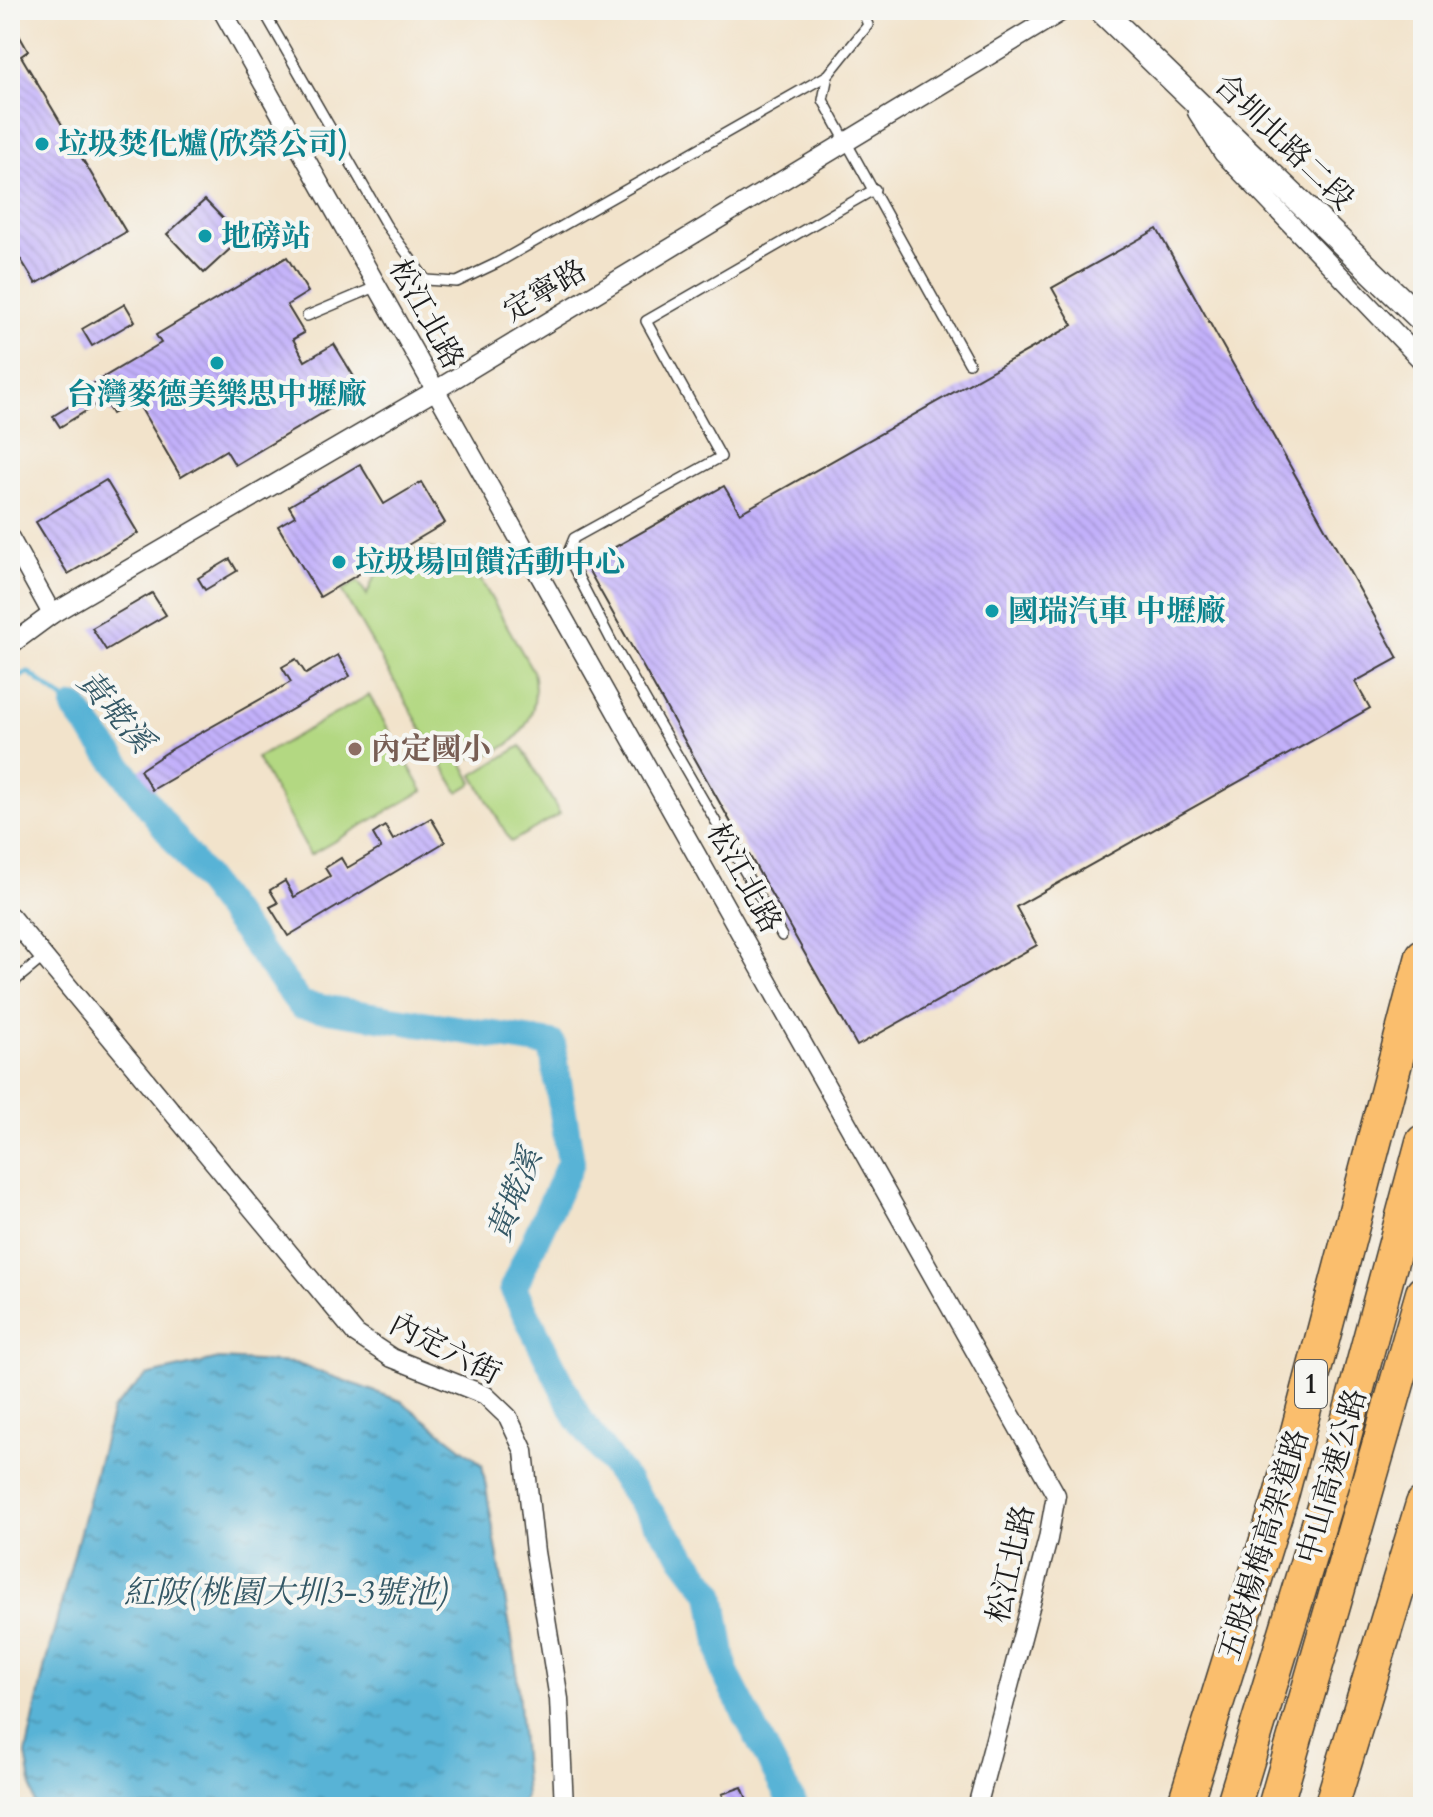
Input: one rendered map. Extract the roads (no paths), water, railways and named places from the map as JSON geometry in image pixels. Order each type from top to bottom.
[{"type":"highway","name":"五股楊梅高架道路","points":[[1184,1807],[1282,1492],[1423,956]]},
{"type":"highway","name":"中山高速公路","points":[[1233,1807],[1332,1481],[1423,1142]]},
{"type":"highway","name":"中山高速公路","points":[[1275,1807],[1423,1293]]},
{"type":"highway","points":[[1331,1807],[1423,1504]]},
{"type":"street","name":"松江北路","points":[[222,10],[1056,1495],[1048,1539],[977,1807]]},
{"type":"street","name":"定寧路","points":[[10,645],[52,614],[436,390],[1064,10]]},
{"type":"street","name":"合圳北路二段","points":[[1101,10],[1423,321]]},
{"type":"street","points":[[1183,89],[1223,153],[1423,362]]},
{"type":"street","points":[[1291,194],[1289,205],[1308,240]]},
{"type":"street","points":[[10,538],[52,614]]},
{"type":"street","name":"內定六街","points":[[10,916],[356,1334],[392,1358],[485,1395],[508,1417],[524,1451],[535,1552],[559,1699],[564,1807]]},
{"type":"street","points":[[1196,1807],[1396,1111],[1423,1006]]},
{"type":"lane","points":[[263,10],[386,225],[426,280],[457,282],[497,263],[828,75],[868,25],[862,10]]},
{"type":"lane","points":[[828,75],[823,100],[848,140],[969,363]]},
{"type":"lane","points":[[782,936],[613,644],[567,555],[574,538],[721,457],[646,321],[875,189]]},
{"type":"lane","points":[[307,316],[378,286]]},
{"type":"lane","points":[[10,985],[44,957]]},
{"type":"water","name":"紅陂(桃園大圳3-3號池)","points":[[219,1359],[295,1363],[401,1401],[482,1464],[516,1662],[526,1797],[520,1807],[35,1807],[26,1754],[45,1665],[112,1410],[146,1376]]},
{"type":"waterway","name":"黃墘溪","points":[[10,683],[28,672],[75,708]]},
{"type":"waterway","name":"黃墘溪","points":[[75,708],[301,1005],[552,1044],[571,1162],[513,1288],[578,1418],[712,1594],[725,1673],[794,1807]]},
{"type":"place","name":"垃圾焚化爐(欣榮公司)","points":[[42,144]]},
{"type":"place","name":"地磅站","points":[[205,236]]},
{"type":"place","name":"台灣麥德美樂思中壢廠","points":[[217,363]]},
{"type":"place","name":"垃圾場回饋活動中心","points":[[339,562]]},
{"type":"place","name":"國瑞汽車 中壢廠","points":[[992,611]]},
{"type":"place","name":"內定國小","points":[[355,749]]}]
